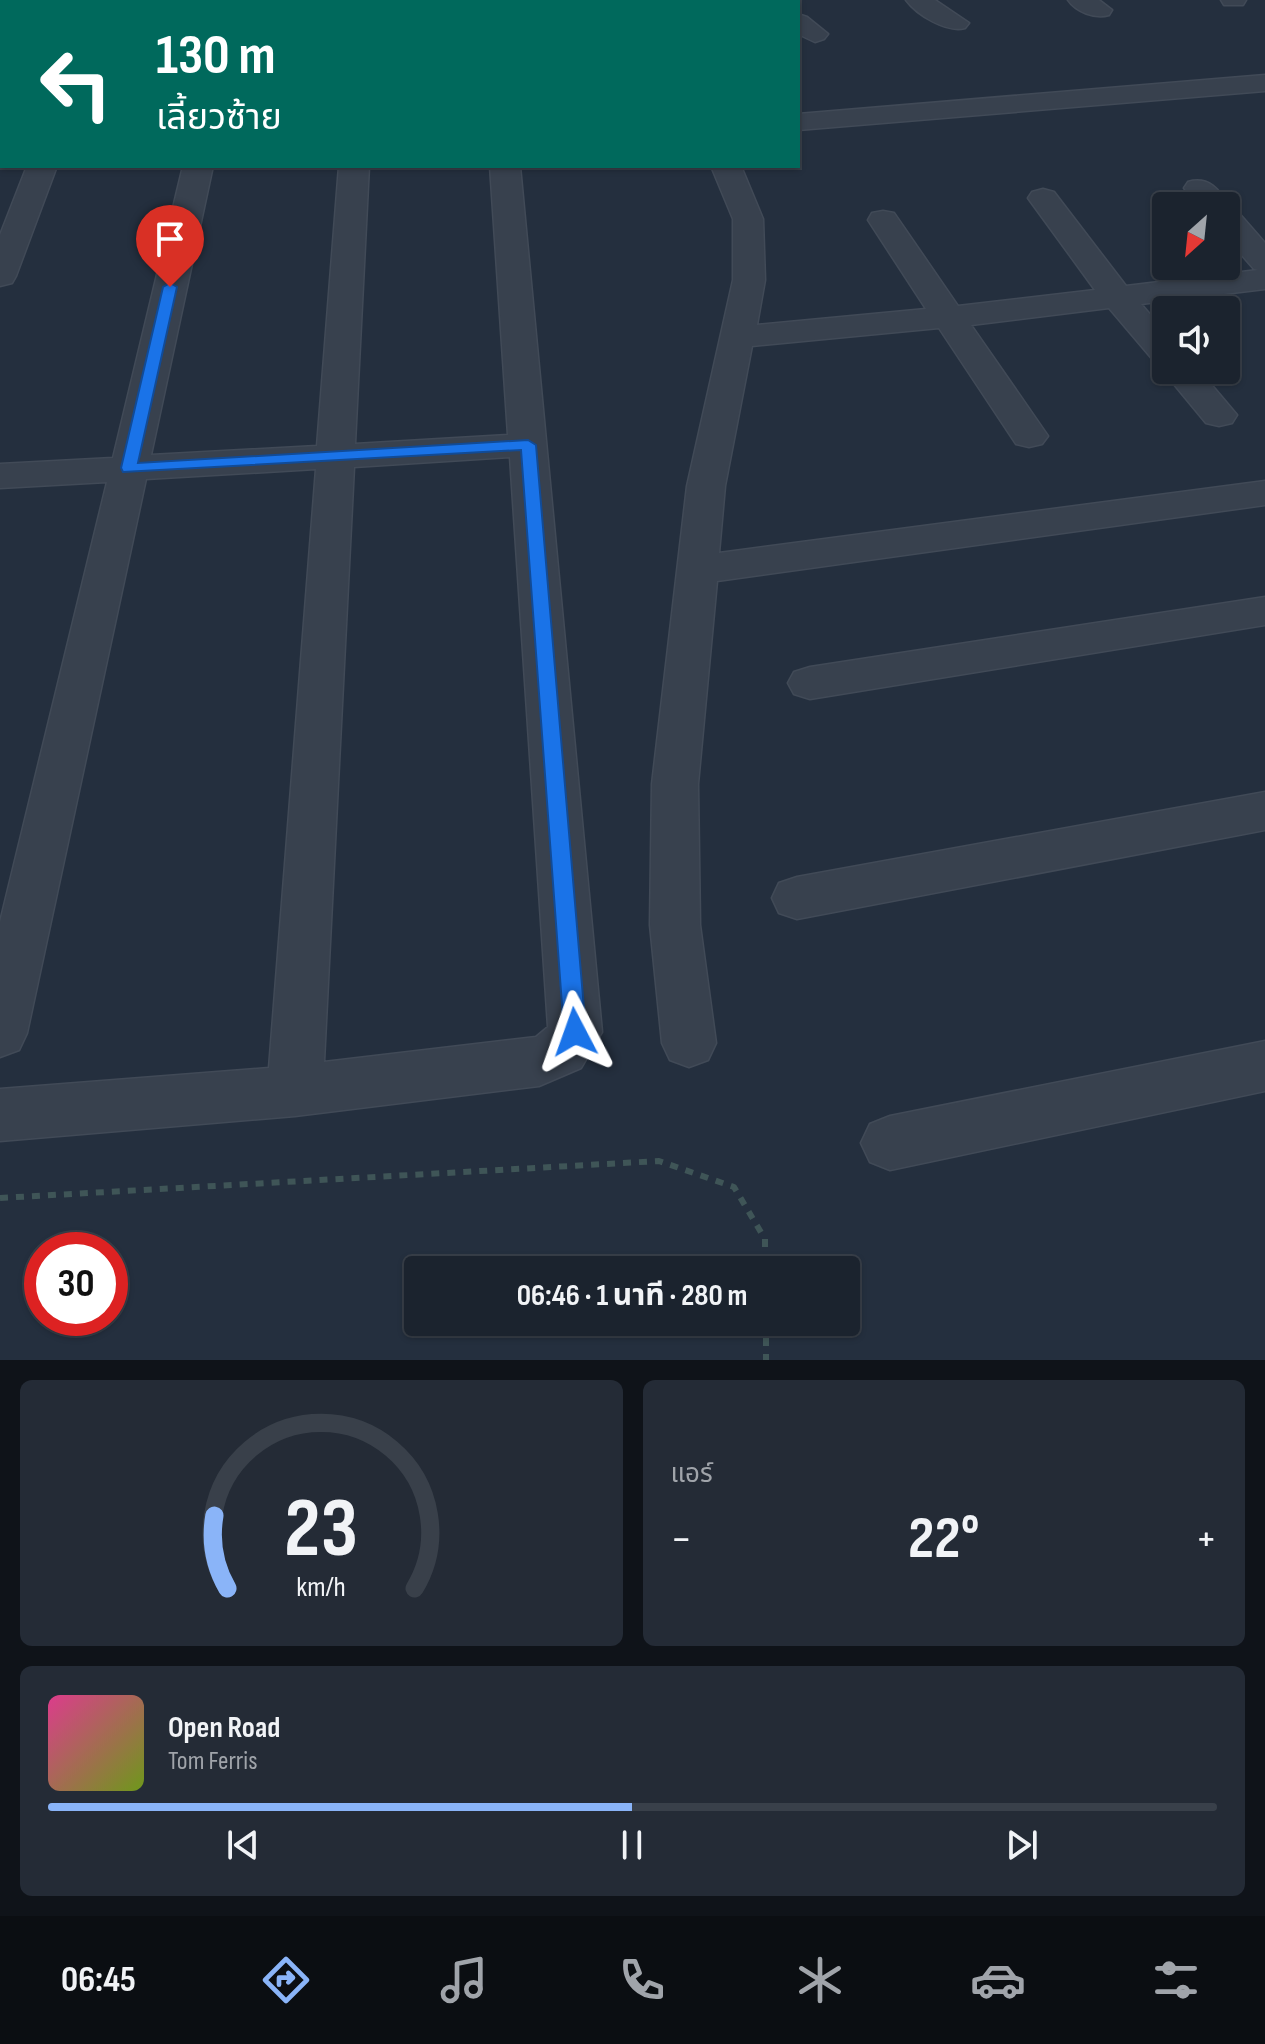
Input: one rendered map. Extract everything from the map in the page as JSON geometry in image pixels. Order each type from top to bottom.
[{"type":"street","points":[[918,0],[956,23]]},
{"type":"street","points":[[800,122],[1265,83]]},
{"type":"street","points":[[0,276],[41,168]]},
{"type":"street","points":[[0,1033],[198,168]]},
{"type":"street","points":[[295,1091],[354,168]]},
{"type":"street","points":[[0,1115],[295,1091],[539,1061],[562,1051],[575,1032],[505,168]]},
{"type":"street","points":[[689,1043],[675,925],[675,784],[706,486],[749,280],[748,219],[727,168]]},
{"type":"street","points":[[1043,198],[1152,338]]},
{"type":"street","points":[[883,220],[1029,436]]},
{"type":"street","points":[[1240,234],[1265,262]]},
{"type":"street","points":[[739,337],[950,317],[1265,279]]},
{"type":"street","points":[[1192,384],[1219,415]]},
{"type":"street","points":[[0,476],[528,445]]},
{"type":"street","points":[[697,570],[1265,493]]},
{"type":"street","points":[[810,683],[1265,611]]},
{"type":"street","points":[[797,898],[1265,811]]},
{"type":"street","points":[[890,1143],[1265,1066]]},
{"type":"path","points":[[0,1198],[659,1161],[734,1187],[765,1239],[765,1256]]},
{"type":"path","points":[[766,1336],[766,1360]]},
{"type":"route","points":[[170,287],[129,468],[528,445],[575,1032]]}]
